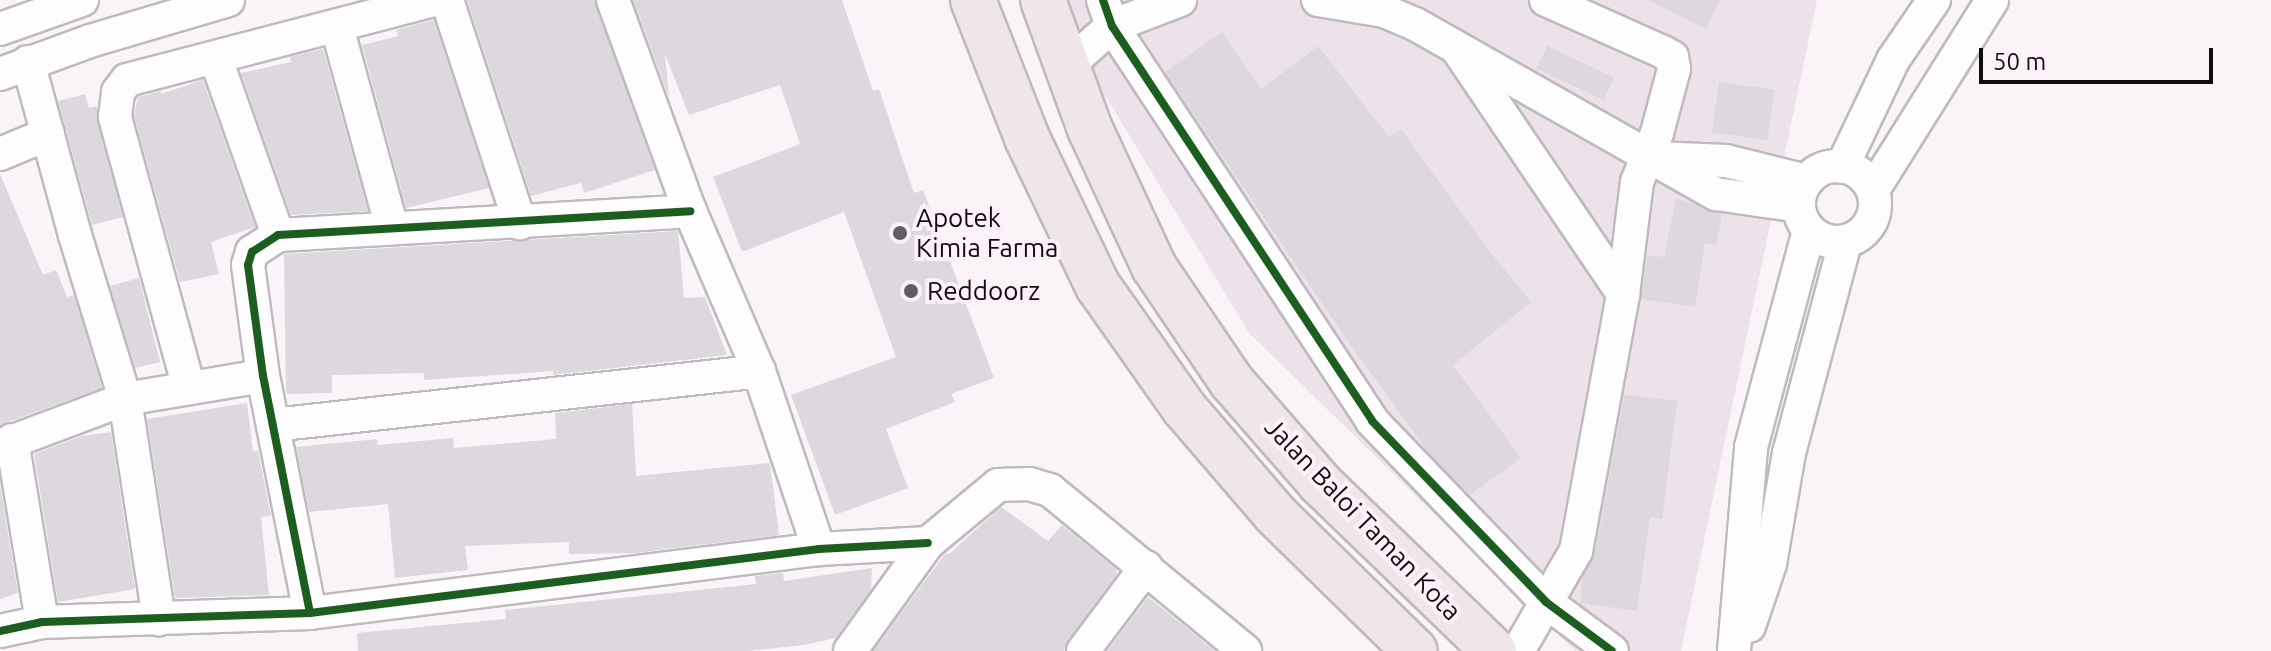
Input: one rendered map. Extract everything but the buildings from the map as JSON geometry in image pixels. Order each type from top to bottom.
[{"type":"highway","name":"Jalan Baloi Taman Kota","points":[[973,0],[1027,138],[1098,286],[1184,408],[1262,499],[1415,651]]},
{"type":"highway","name":"Jalan Baloi Taman Kota","points":[[1043,0],[1090,129],[1154,267],[1232,382],[1302,462],[1494,651]]},
{"type":"highway","points":[[1262,499],[1302,462]]},
{"type":"street","points":[[0,29],[33,7],[80,0],[90,41]]},
{"type":"street","points":[[27,63],[228,0]]},
{"type":"street","points":[[189,388],[115,117],[115,104],[127,80],[435,0]]},
{"type":"street","points":[[447,0],[520,223]]},
{"type":"street","points":[[613,0],[690,211],[759,371],[819,549]]},
{"type":"street","points":[[1067,66],[1107,13],[1180,0]]},
{"type":"street","points":[[1318,0],[1384,11],[1454,44],[1648,158],[1726,161],[1805,206],[1819,238],[1845,242],[1868,228],[1875,203],[1873,190],[1855,171],[1842,167],[1817,172],[1805,206],[1751,447],[1737,651]]},
{"type":"street","points":[[1518,651],[1576,551],[1623,294],[1637,182],[1648,158],[1674,69],[1672,57],[1546,0]]},
{"type":"street","points":[[1842,167],[1893,60],[1934,0]]},
{"type":"street","points":[[1873,190],[1992,0]]},
{"type":"street","points":[[33,7],[27,63],[125,399],[159,619]]},
{"type":"street","points":[[1107,13],[1372,421],[1546,602],[1612,651]]},
{"type":"street","points":[[337,27],[392,228]]},
{"type":"street","points":[[1454,44],[1623,294]]},
{"type":"street","points":[[216,59],[278,235]]},
{"type":"street","points":[[0,154],[48,134]]},
{"type":"street","points":[[310,613],[263,376],[248,265],[252,252],[278,235],[690,211]]},
{"type":"street","points":[[1737,651],[1770,564],[1789,453],[1845,242]]},
{"type":"street","points":[[273,425],[759,371]]},
{"type":"street","points":[[42,622],[6,443],[125,399],[263,376]]},
{"type":"street","points":[[850,651],[928,543],[998,485],[1029,484],[1050,490],[1245,651]]},
{"type":"street","points":[[0,631],[42,622],[310,613],[819,549],[928,543]]},
{"type":"street","points":[[1083,651],[1146,567]]},
{"type":"shaded area","points":[[1057,0],[1817,0],[1681,651],[1575,651],[1249,333],[1086,64]]},
{"type":"cycle path","points":[[1103,0],[1112,26],[1372,421],[1546,602],[1612,651]]},
{"type":"cycle path","points":[[310,613],[263,376],[248,265],[252,252],[278,235],[690,211]]},
{"type":"cycle path","points":[[0,631],[42,622],[310,613],[819,549],[928,543]]},
{"type":"place","name":"Apotek Kimia Farma","points":[[900,233]]},
{"type":"place","name":"Reddoorz","points":[[911,291]]}]
